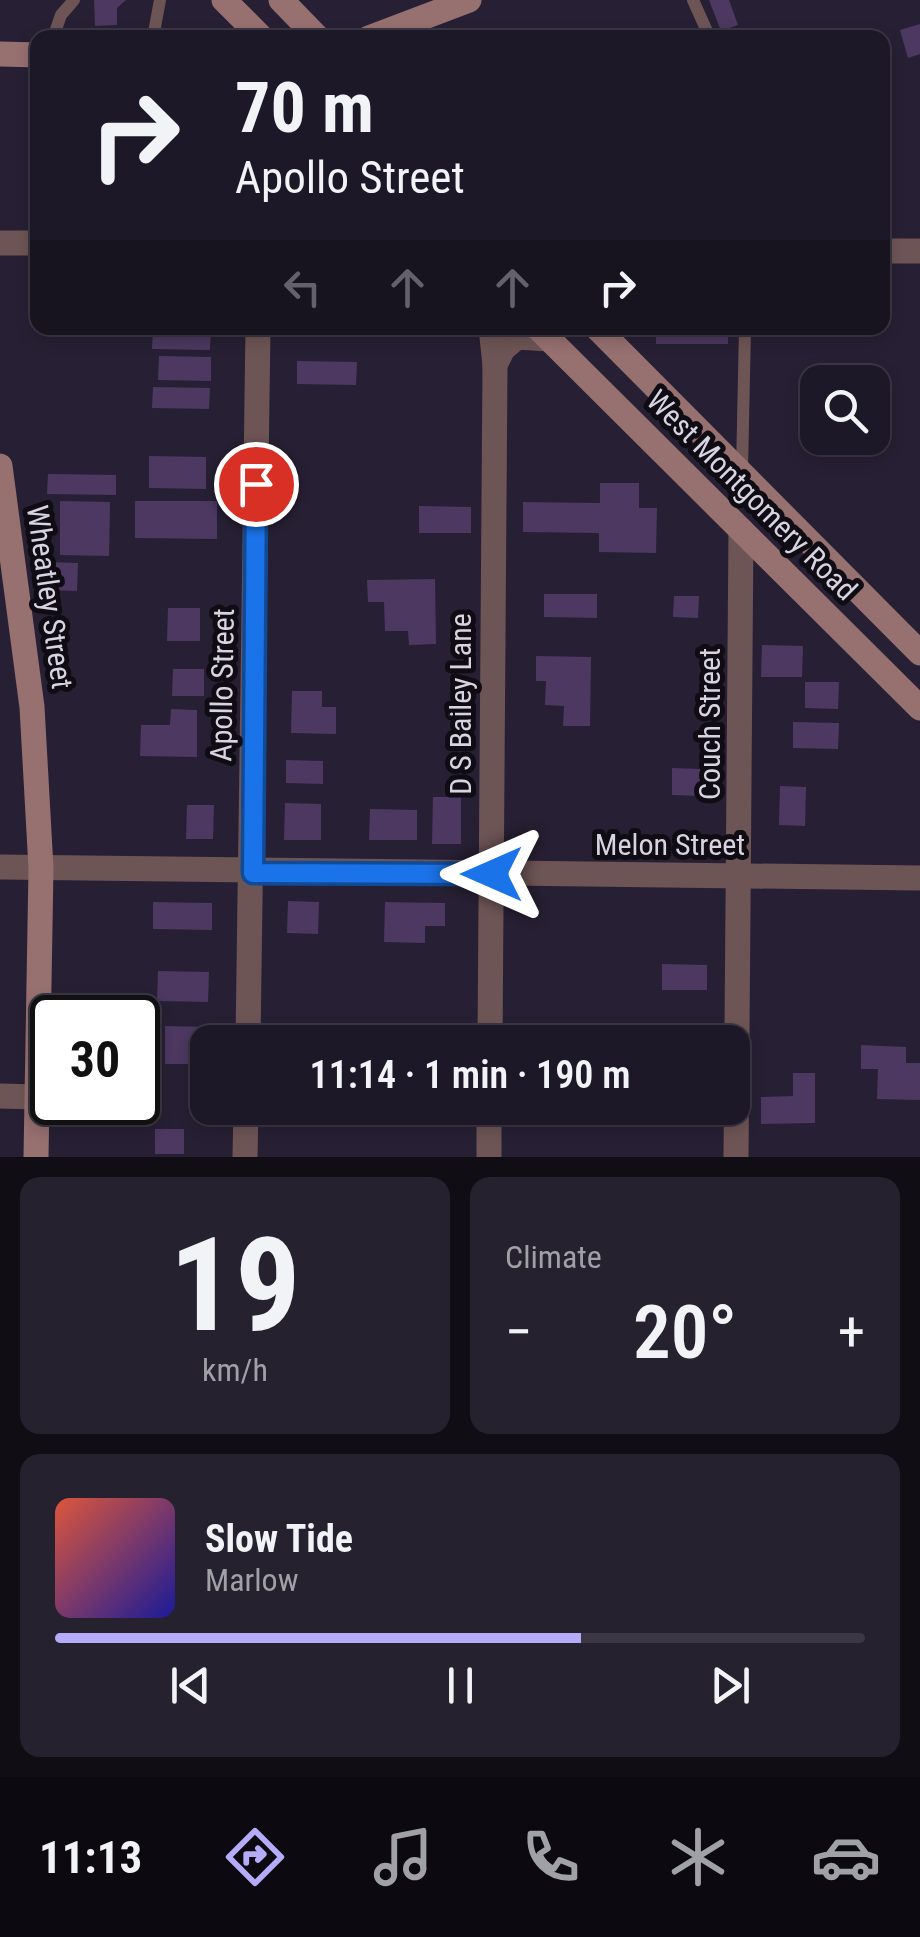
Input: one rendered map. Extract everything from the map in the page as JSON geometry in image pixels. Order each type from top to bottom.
[{"type":"main road","points":[[224,0],[254,30]]},
{"type":"main road","points":[[281,0],[310,30]]},
{"type":"main road","points":[[390,30],[469,0]]},
{"type":"main road","points":[[0,54],[30,55]]},
{"type":"main road","name":"West Montgomery Road","points":[[545,335],[920,708]]},
{"type":"main road","name":"West Montgomery Road","points":[[604,335],[920,653]]},
{"type":"main road","name":"Wheatley Street","points":[[0,466],[7,576],[32,707],[41,868],[38,995]]},
{"type":"main road","points":[[741,530],[772,505]]},
{"type":"main road","name":"Wheatley Street","points":[[36,1125],[36,1157]]},
{"type":"street","points":[[0,243],[30,244]]},
{"type":"street","points":[[890,251],[920,251]]},
{"type":"street","name":"Apollo Street","points":[[249,1025],[258,335]]},
{"type":"street","name":"D S Bailey Lane","points":[[490,1025],[495,365],[492,335]]},
{"type":"street","points":[[495,365],[504,349],[517,338],[537,335]]},
{"type":"street","name":"Couch Street","points":[[736,1157],[742,876],[741,530]]},
{"type":"street","name":"Melon Street","points":[[0,868],[920,878]]},
{"type":"street","points":[[0,1096],[30,1097]]},
{"type":"street","points":[[245,1157],[246,1125]]},
{"type":"street","points":[[489,1125],[489,1157]]},
{"type":"lane","points":[[56,30],[61,15],[74,0]]},
{"type":"lane","points":[[154,30],[160,0]]},
{"type":"lane","points":[[693,0],[706,30]]},
{"type":"lane","points":[[742,474],[745,335]]},
{"type":"building","points":[[94,0],[126,0],[117,8],[117,25],[95,26]]},
{"type":"building","points":[[709,0],[729,0],[738,25],[721,30]]},
{"type":"building","points":[[920,24],[920,54],[908,58],[900,30]]},
{"type":"building","points":[[153,335],[211,335],[210,350],[152,349]]},
{"type":"building","points":[[656,335],[728,335],[728,344],[656,344]]},
{"type":"building","points":[[159,356],[211,357],[211,381],[158,380]]},
{"type":"building","points":[[297,361],[357,362],[356,385],[297,384]]},
{"type":"building","points":[[153,387],[210,388],[209,409],[152,408]]},
{"type":"building","points":[[149,456],[206,457],[206,489],[149,488]]},
{"type":"building","points":[[48,474],[116,475],[116,495],[47,494]]},
{"type":"building","points":[[600,483],[639,483],[639,508],[657,508],[656,553],[599,552],[599,533],[523,532],[523,502],[600,503]]},
{"type":"building","points":[[60,501],[110,502],[109,556],[60,555]]},
{"type":"building","points":[[135,501],[217,501],[217,539],[135,538]]},
{"type":"building","points":[[419,506],[471,507],[471,533],[419,533]]},
{"type":"building","points":[[45,562],[78,563],[77,591],[45,590]]},
{"type":"building","points":[[435,579],[436,644],[409,645],[408,631],[385,631],[384,602],[368,602],[367,580]]},
{"type":"building","points":[[544,594],[597,594],[597,618],[544,617]]},
{"type":"building","points":[[674,596],[699,596],[698,618],[673,617]]},
{"type":"building","points":[[168,608],[200,608],[200,641],[167,641]]},
{"type":"building","points":[[762,645],[803,646],[802,677],[761,677]]},
{"type":"building","points":[[536,656],[591,657],[590,726],[563,726],[564,706],[545,705],[546,681],[536,681]]},
{"type":"building","points":[[173,669],[204,669],[204,696],[172,696]]},
{"type":"building","points":[[805,682],[839,682],[838,709],[805,708]]},
{"type":"building","points":[[292,691],[322,691],[322,707],[336,707],[336,734],[291,733]]},
{"type":"building","points":[[171,709],[197,710],[197,757],[140,756],[141,725],[170,725]]},
{"type":"building","points":[[793,722],[839,723],[838,749],[793,748]]},
{"type":"building","points":[[286,760],[323,761],[323,784],[286,783]]},
{"type":"building","points":[[672,768],[701,769],[701,796],[672,795]]},
{"type":"building","points":[[780,786],[806,787],[805,826],[779,825]]},
{"type":"building","points":[[433,797],[461,797],[461,844],[432,844]]},
{"type":"building","points":[[285,803],[321,804],[321,840],[284,840]]},
{"type":"building","points":[[187,805],[214,805],[213,839],[186,839]]},
{"type":"building","points":[[370,809],[417,810],[417,840],[369,840]]},
{"type":"building","points":[[288,901],[319,902],[318,934],[287,933]]},
{"type":"building","points":[[153,902],[212,903],[212,930],[153,929]]},
{"type":"building","points":[[385,902],[445,903],[445,926],[425,926],[425,943],[384,942]]},
{"type":"building","points":[[662,964],[707,965],[707,990],[662,990]]},
{"type":"building","points":[[158,971],[209,972],[208,1002],[160,1001]]},
{"type":"building","points":[[165,1026],[190,1027],[190,1064],[165,1064]]},
{"type":"building","points":[[861,1045],[906,1047],[906,1063],[920,1063],[920,1100],[877,1099],[878,1069],[861,1069]]},
{"type":"building","points":[[793,1073],[815,1073],[815,1123],[761,1124],[761,1097],[793,1096]]},
{"type":"building","points":[[155,1129],[184,1129],[184,1154],[155,1154]]},
{"type":"route","points":[[256,484],[253,873],[492,874]]}]
